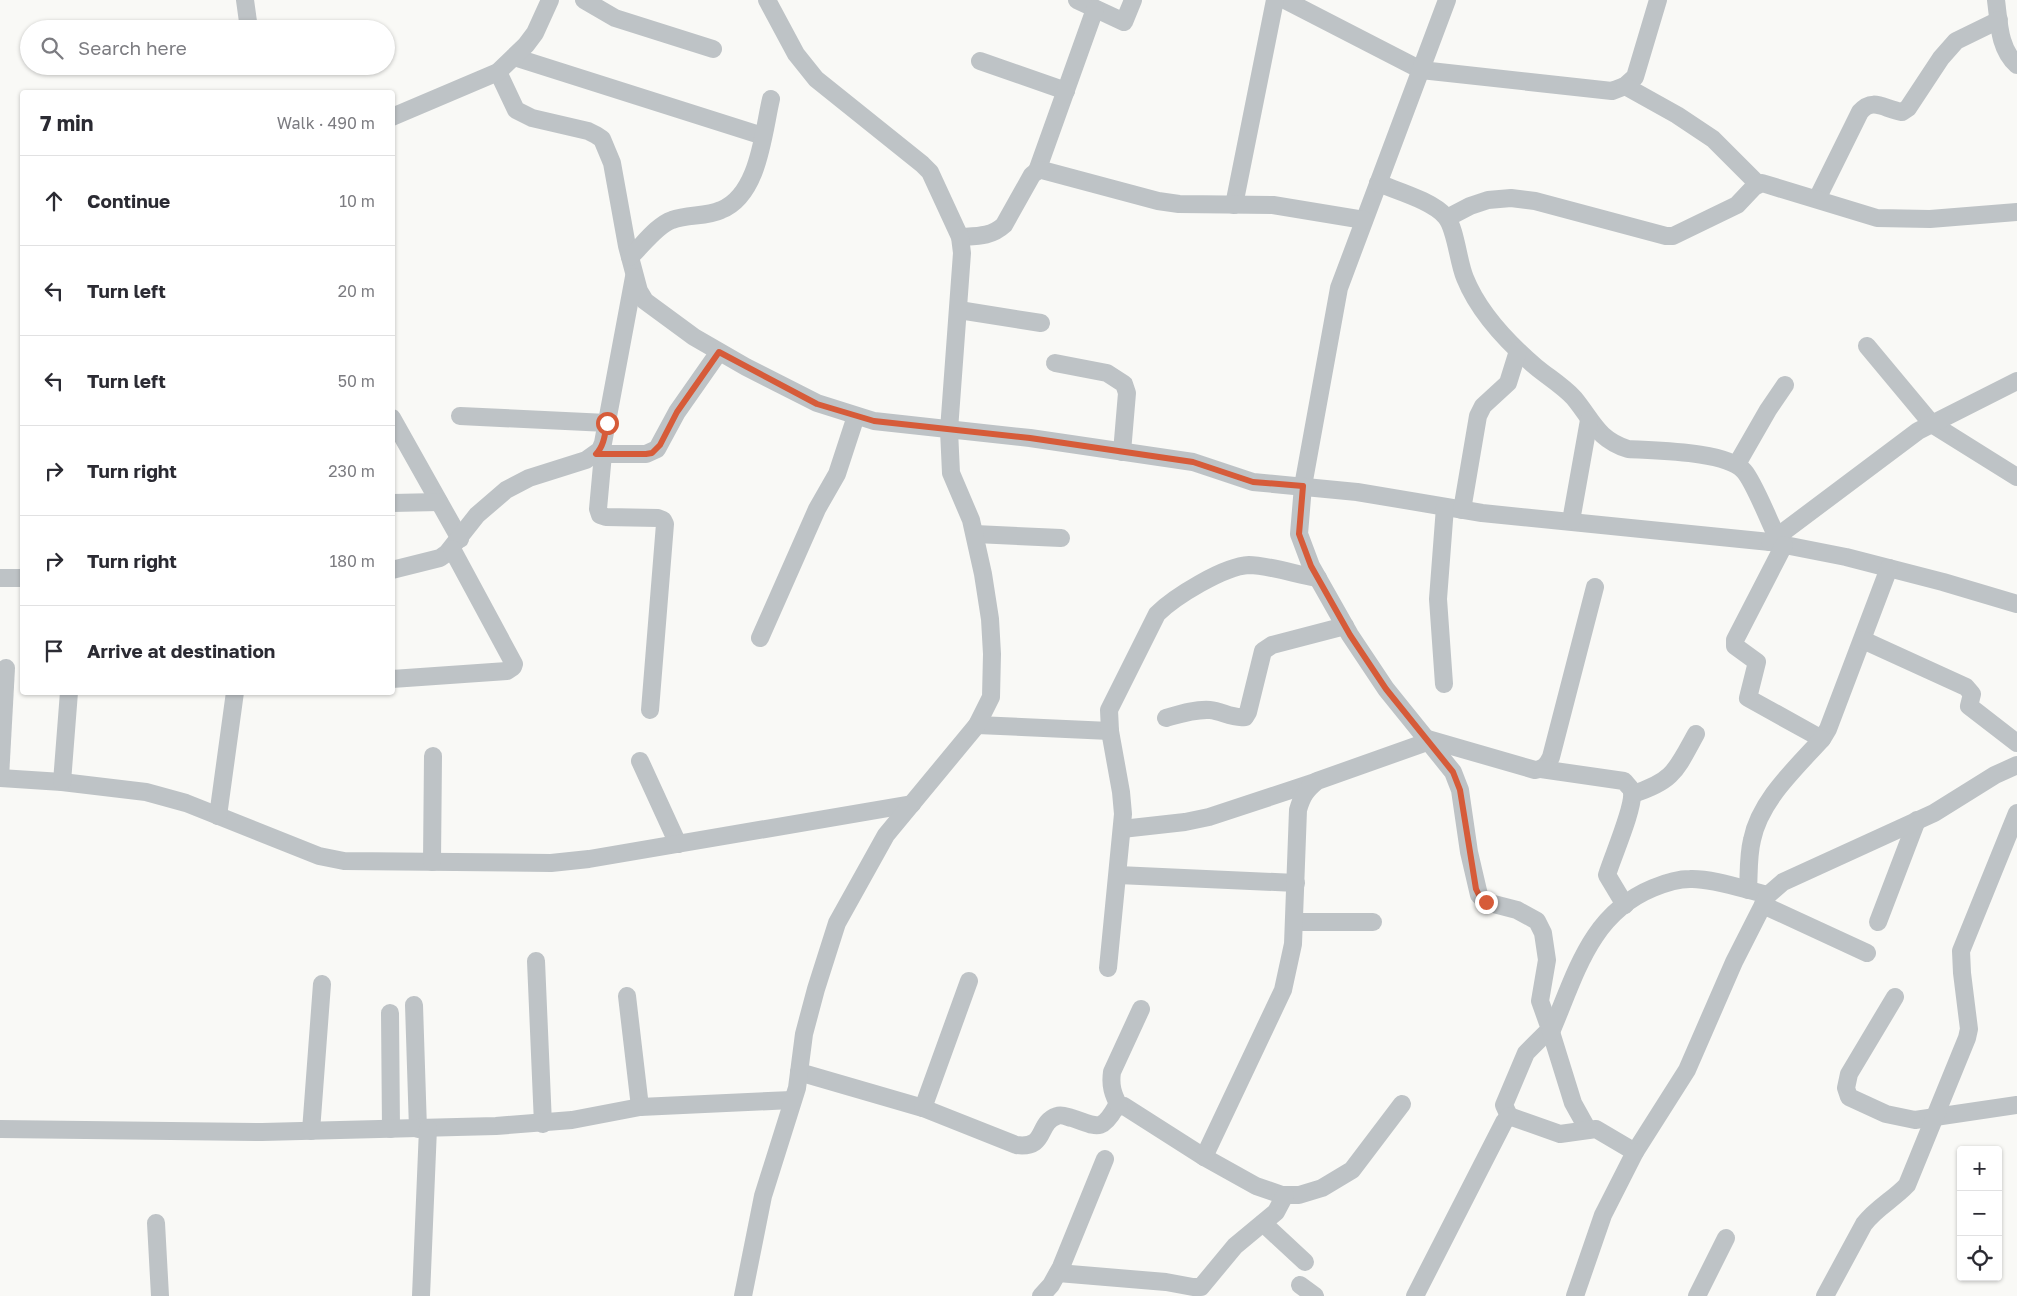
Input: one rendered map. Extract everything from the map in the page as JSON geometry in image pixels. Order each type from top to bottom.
[{"type":"street","points":[[245,0],[248,20]]},
{"type":"street","points":[[395,116],[498,72],[526,45],[535,32],[550,0]]},
{"type":"street","points":[[584,0],[623,21],[713,49]]},
{"type":"street","points":[[743,1296],[763,1196],[799,1072],[806,1025],[837,923],[886,836],[977,725],[991,697],[992,654],[990,619],[975,534],[951,473],[949,430],[959,310],[962,253],[960,237],[930,172],[816,79],[796,54],[767,0]]},
{"type":"street","points":[[1077,0],[1124,22],[1133,0]]},
{"type":"street","points":[[1234,205],[1275,0]]},
{"type":"street","points":[[1285,0],[1421,70],[1612,91],[1625,86],[1635,77],[1658,0]]},
{"type":"street","points":[[1447,0],[1339,288],[1303,486],[1299,534],[1311,566],[1345,626],[1386,689],[1453,772],[1460,790],[1469,852],[1479,895],[1486,902],[1517,910],[1537,921],[1543,933],[1547,960],[1540,1001],[1573,1103],[1588,1130]]},
{"type":"street","points":[[1996,0],[2003,46],[2008,56],[2017,66]]},
{"type":"street","points":[[960,237],[991,235],[999,230],[1037,171],[1095,9]]},
{"type":"street","points":[[1817,199],[1860,112],[1867,105],[1872,104],[1902,112],[1908,108],[1941,58],[1956,41],[1999,20]]},
{"type":"street","points":[[514,58],[763,136]]},
{"type":"street","points":[[980,62],[1066,91]]},
{"type":"street","points":[[498,72],[516,110],[532,118],[588,131],[602,139],[616,178],[634,276],[645,301],[694,337],[719,352],[817,404],[874,421],[1030,438],[1193,462],[1253,482],[1357,492],[1453,509],[1777,541],[1889,568],[2017,604]]},
{"type":"street","points":[[1625,86],[1713,138],[1758,184]]},
{"type":"street","points":[[630,257],[660,227],[672,220],[722,210],[735,201],[749,185],[758,159],[770,99]]},
{"type":"street","points":[[1037,171],[1042,170],[1158,201],[1180,204],[1273,205],[1364,220]]},
{"type":"street","points":[[1378,183],[1437,208],[1447,218],[1465,279],[1488,318],[1518,351],[1574,398],[1589,420],[1605,438],[1616,445],[1628,449],[1717,457],[1737,464],[1746,473],[1777,541]]},
{"type":"street","points":[[1447,218],[1470,206],[1488,200],[1511,198],[1535,201],[1666,236],[1673,236],[1737,205],[1758,184],[1762,183],[1877,218],[1930,219],[2017,212]]},
{"type":"street","points":[[634,276],[607,423],[599,454],[598,510],[600,515],[606,517],[658,518],[663,520],[665,524],[650,710]]},
{"type":"street","points":[[959,310],[1041,323]]},
{"type":"street","points":[[1867,346],[1932,424],[2017,477]]},
{"type":"street","points":[[1444,684],[1438,599],[1453,509],[1478,416],[1484,406],[1508,384],[1518,351]]},
{"type":"street","points":[[395,569],[440,558],[456,544],[477,516],[506,490],[529,478],[599,454],[646,454],[657,449],[677,412],[719,352]]},
{"type":"street","points":[[1055,363],[1107,373],[1124,384],[1127,393],[1122,452]]},
{"type":"street","points":[[1822,739],[1748,698],[1757,662],[1735,646],[1735,640],[1777,541],[1918,431],[2017,381]]},
{"type":"street","points":[[1737,464],[1768,410],[1785,385]]},
{"type":"street","points":[[460,416],[607,423]]},
{"type":"street","points":[[760,638],[817,509],[837,474],[856,416]]},
{"type":"street","points":[[1570,521],[1589,420]]},
{"type":"street","points":[[395,423],[439,502],[456,544],[514,664],[507,671],[395,679]]},
{"type":"street","points":[[395,503],[439,502]]},
{"type":"street","points":[[975,534],[1061,538]]},
{"type":"street","points":[[1108,968],[1122,829],[1121,792],[1110,732],[1109,710],[1157,614],[1166,606],[1223,571],[1235,567],[1250,565],[1318,578]]},
{"type":"street","points":[[1748,890],[1751,841],[1756,824],[1778,788],[1822,739],[1828,729],[1889,568]]},
{"type":"street","points":[[0,578],[20,578]]},
{"type":"street","points":[[1541,769],[1547,765],[1551,757],[1594,587]]},
{"type":"street","points":[[1166,718],[1197,710],[1208,710],[1236,718],[1244,717],[1248,712],[1263,651],[1272,645],[1345,626]]},
{"type":"street","points":[[1862,640],[1966,687],[1972,694],[1969,706],[2017,743]]},
{"type":"street","points":[[6,668],[0,778],[62,782],[146,792],[186,803],[333,860],[551,863],[588,859],[912,804]]},
{"type":"street","points":[[62,782],[69,695]]},
{"type":"street","points":[[218,816],[235,695]]},
{"type":"street","points":[[977,725],[1110,732]]},
{"type":"street","points":[[1632,794],[1662,782],[1677,770],[1696,734]]},
{"type":"street","points":[[1122,829],[1185,822],[1208,817],[1317,781],[1426,740],[1535,770],[1541,769],[1624,781],[1631,788],[1632,794],[1607,875],[1625,905]]},
{"type":"street","points":[[432,862],[433,756]]},
{"type":"street","points":[[640,761],[678,844]]},
{"type":"street","points":[[1575,1296],[1603,1215],[1635,1152],[1687,1070],[1734,962],[1766,900],[1783,882],[1934,813],[1995,775],[2017,765]]},
{"type":"street","points":[[1204,1158],[1283,990],[1293,944],[1298,810],[1304,793],[1317,781]]},
{"type":"street","points":[[1829,1293],[1864,1224],[1872,1213],[1901,1192],[1907,1185],[1970,1029],[1962,973],[1961,951],[2017,813]]},
{"type":"street","points":[[1878,922],[1917,820]]},
{"type":"street","points":[[1118,875],[1296,883]]},
{"type":"street","points":[[1635,1152],[1596,1129],[1560,1134],[1509,1116],[1504,1105],[1526,1053],[1550,1030],[1587,948],[1598,930],[1613,913],[1641,893],[1666,883],[1690,878],[1748,890],[1867,953]]},
{"type":"street","points":[[1294,922],[1373,922]]},
{"type":"street","points":[[536,961],[543,1124]]},
{"type":"street","points":[[923,1108],[969,981]]},
{"type":"street","points":[[311,1130],[322,984]]},
{"type":"street","points":[[627,996],[640,1107]]},
{"type":"street","points":[[1895,997],[1849,1074],[1847,1093],[1849,1097],[1886,1114],[1915,1120],[2017,1105]]},
{"type":"street","points":[[414,1005],[423,1128],[421,1296]]},
{"type":"street","points":[[1119,1106],[1112,1092],[1110,1082],[1112,1072],[1141,1009]]},
{"type":"street","points":[[390,1013],[391,1129]]},
{"type":"street","points":[[799,1072],[923,1108],[1016,1145],[1024,1146],[1031,1145],[1038,1140],[1049,1121],[1055,1116],[1062,1115],[1097,1126],[1108,1122],[1116,1107],[1124,1106],[1204,1158],[1256,1186],[1285,1195],[1299,1195],[1322,1188],[1352,1170],[1402,1104]]},
{"type":"street","points":[[0,1129],[262,1132],[543,1124],[640,1107],[792,1100]]},
{"type":"street","points":[[1415,1296],[1504,1122],[1509,1116]]},
{"type":"street","points":[[1040,1296],[1051,1285],[1058,1273],[1105,1159]]},
{"type":"street","points":[[1058,1273],[1166,1282],[1198,1288],[1206,1284],[1235,1246],[1276,1212],[1285,1195]]},
{"type":"street","points":[[156,1223],[160,1296]]},
{"type":"street","points":[[1263,1223],[1305,1262]]},
{"type":"street","points":[[1698,1296],[1726,1238]]},
{"type":"street","points":[[1300,1286],[1316,1296]]},
{"type":"route","points":[[607,423],[603,443],[596,454],[652,453],[660,445],[677,412],[719,352],[817,404],[874,421],[1030,438],[1193,462],[1253,482],[1303,486],[1299,534],[1311,566],[1350,635],[1386,689],[1453,772],[1460,790],[1476,889],[1486,902]]}]
